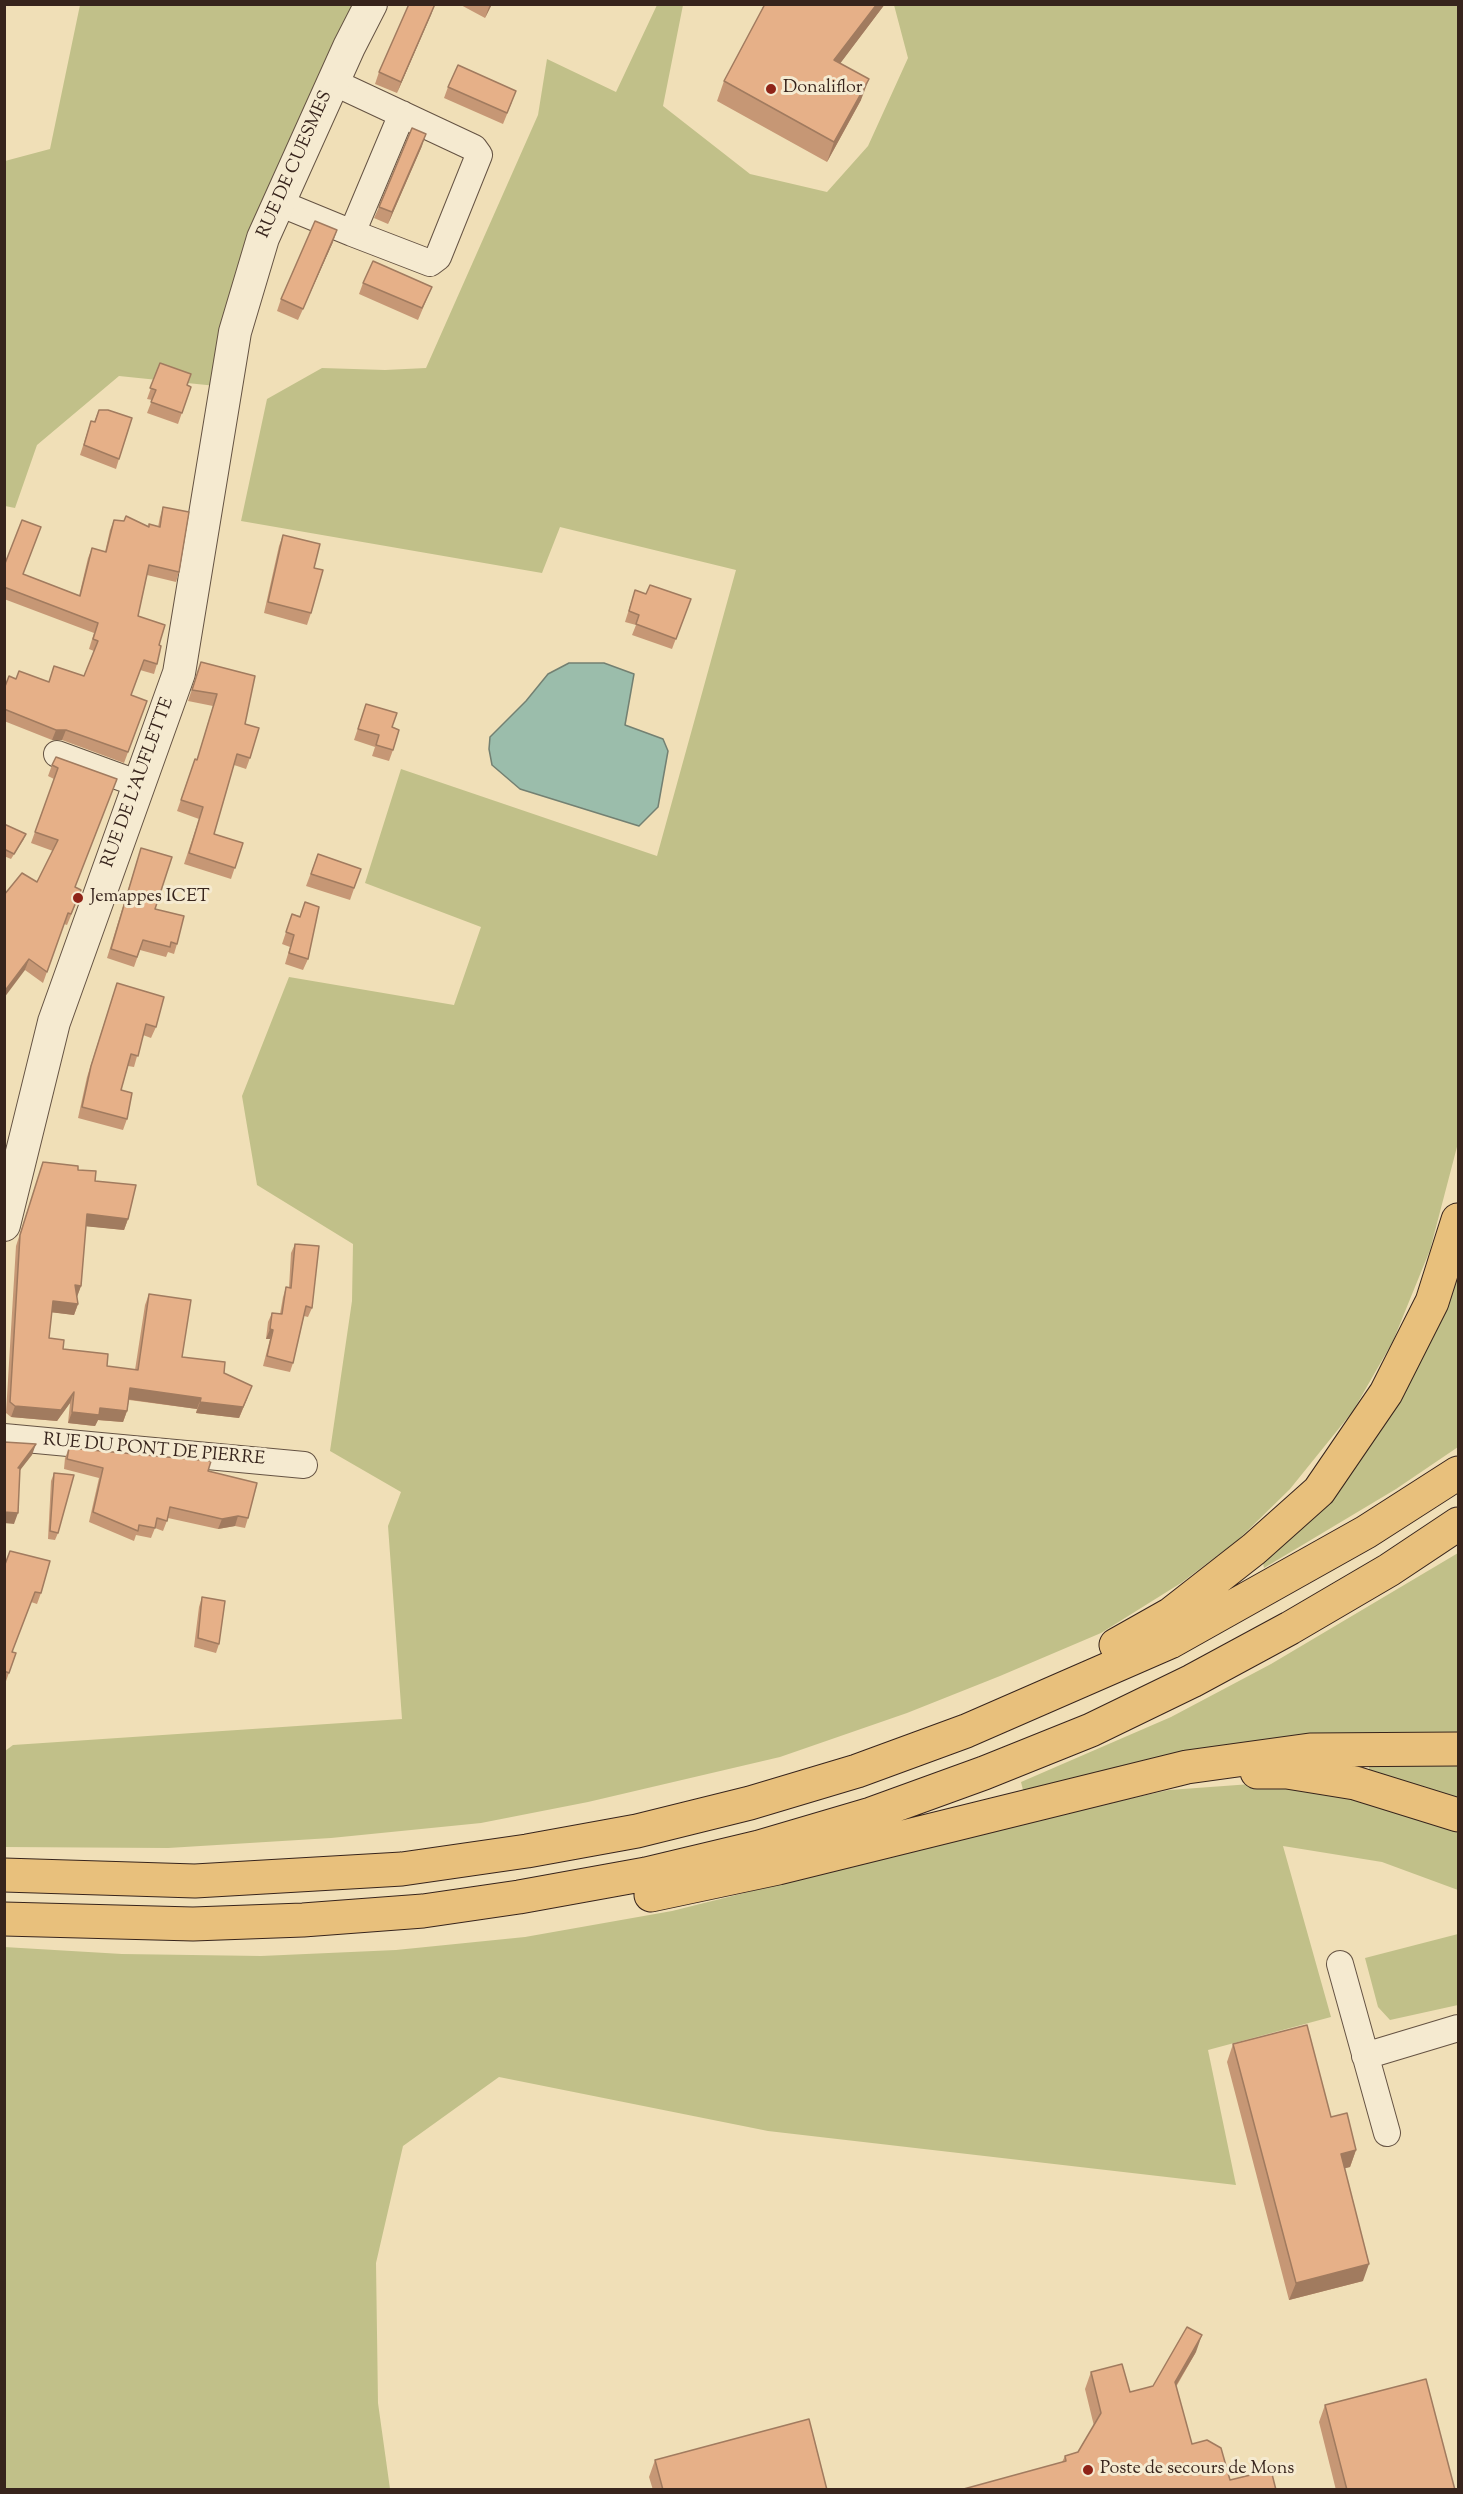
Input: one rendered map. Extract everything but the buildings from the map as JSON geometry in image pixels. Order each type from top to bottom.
[{"type":"highway","points":[[1075,1685],[1114,1646],[1171,1614],[1254,1549],[1319,1491],[1386,1393],[1432,1302],[1458,1220]]},
{"type":"highway","points":[[4,1875],[206,1880],[402,1869],[527,1851],[637,1831],[750,1803],[836,1778],[966,1731],[1170,1642],[1366,1532],[1458,1473]]},
{"type":"highway","points":[[303,1920],[423,1911],[519,1897],[634,1876],[759,1847],[871,1814],[984,1773],[1091,1730],[1182,1686],[1300,1622],[1389,1570],[1458,1524]]},
{"type":"highway","points":[[4,1919],[193,1924],[303,1920],[458,1919],[575,1909],[778,1868],[1188,1767],[1310,1750],[1458,1749]]},
{"type":"highway","points":[[1068,1795],[1194,1777],[1252,1772],[1287,1772],[1355,1784],[1458,1815]]},
{"type":"street","name":"RUE DE CUESMES","points":[[235,332],[262,238],[371,4]]},
{"type":"street","points":[[279,203],[430,263],[438,257],[479,155],[474,148],[333,82]]},
{"type":"street","points":[[352,233],[402,114]]},
{"type":"street","name":"RUE DE L'AUFLETTE","points":[[4,1225],[54,1022],[179,673],[235,332]]},
{"type":"street","points":[[57,754],[139,784]]},
{"type":"street","name":"RUE DU PONT DE PIERRE","points":[[4,1437],[304,1465]]},
{"type":"street","points":[[1340,1964],[1387,2133]]},
{"type":"street","points":[[1365,2056],[1458,2028]]},
{"type":"shaded area","points":[[80,5],[371,5],[263,238],[226,387],[119,376],[37,445],[15,508],[5,506],[5,161],[50,149]]},
{"type":"shaded area","points":[[657,5],[683,5],[663,106],[750,174],[827,192],[868,146],[908,58],[894,5],[1458,5],[1458,1143],[1430,1250],[1393,1341],[1353,1411],[1290,1489],[1238,1540],[1181,1583],[1101,1633],[1000,1676],[907,1713],[780,1757],[588,1802],[481,1823],[331,1838],[168,1848],[5,1847],[5,1751],[13,1745],[402,1719],[388,1526],[401,1492],[330,1451],[352,1301],[353,1244],[257,1185],[242,1096],[289,977],[454,1005],[481,927],[365,883],[401,769],[657,856],[736,570],[560,527],[542,573],[241,521],[267,399],[322,368],[385,370],[426,368],[538,115],[547,59],[616,92]]},
{"type":"shaded area","points":[[569,663],[604,663],[634,674],[625,725],[663,739],[668,751],[658,807],[639,826],[520,789],[492,765],[489,749],[490,737],[526,701],[548,674]]},
{"type":"shaded area","points":[[1458,1252],[1458,1447],[1396,1489],[1264,1568],[1262,1558]]},
{"type":"shaded area","points":[[1458,1553],[1458,1738],[1196,1754],[1103,1771],[1023,1790],[1021,1782],[1171,1717],[1271,1664]]},
{"type":"shaded area","points":[[1458,1764],[1458,1801],[1369,1775],[1369,1766]]},
{"type":"shaded area","points":[[1265,1783],[1325,1786],[1458,1826],[1458,1890],[1382,1862],[1283,1846],[1331,2017],[1208,2050],[1236,2185],[768,2131],[499,2077],[403,2146],[376,2263],[378,2403],[390,2489],[5,2489],[4,1947],[122,1954],[261,1956],[396,1950],[525,1937],[672,1911],[1061,1814],[1169,1790]]},
{"type":"shaded area","points":[[1458,1934],[1458,2005],[1390,2020],[1378,2007],[1365,1958]]},
{"type":"place","name":"Donaliflor","points":[[771,89]]},
{"type":"place","name":"Jemappes ICET","points":[[78,898]]},
{"type":"place","name":"Poste de secours de Mons","points":[[1088,2470]]}]
